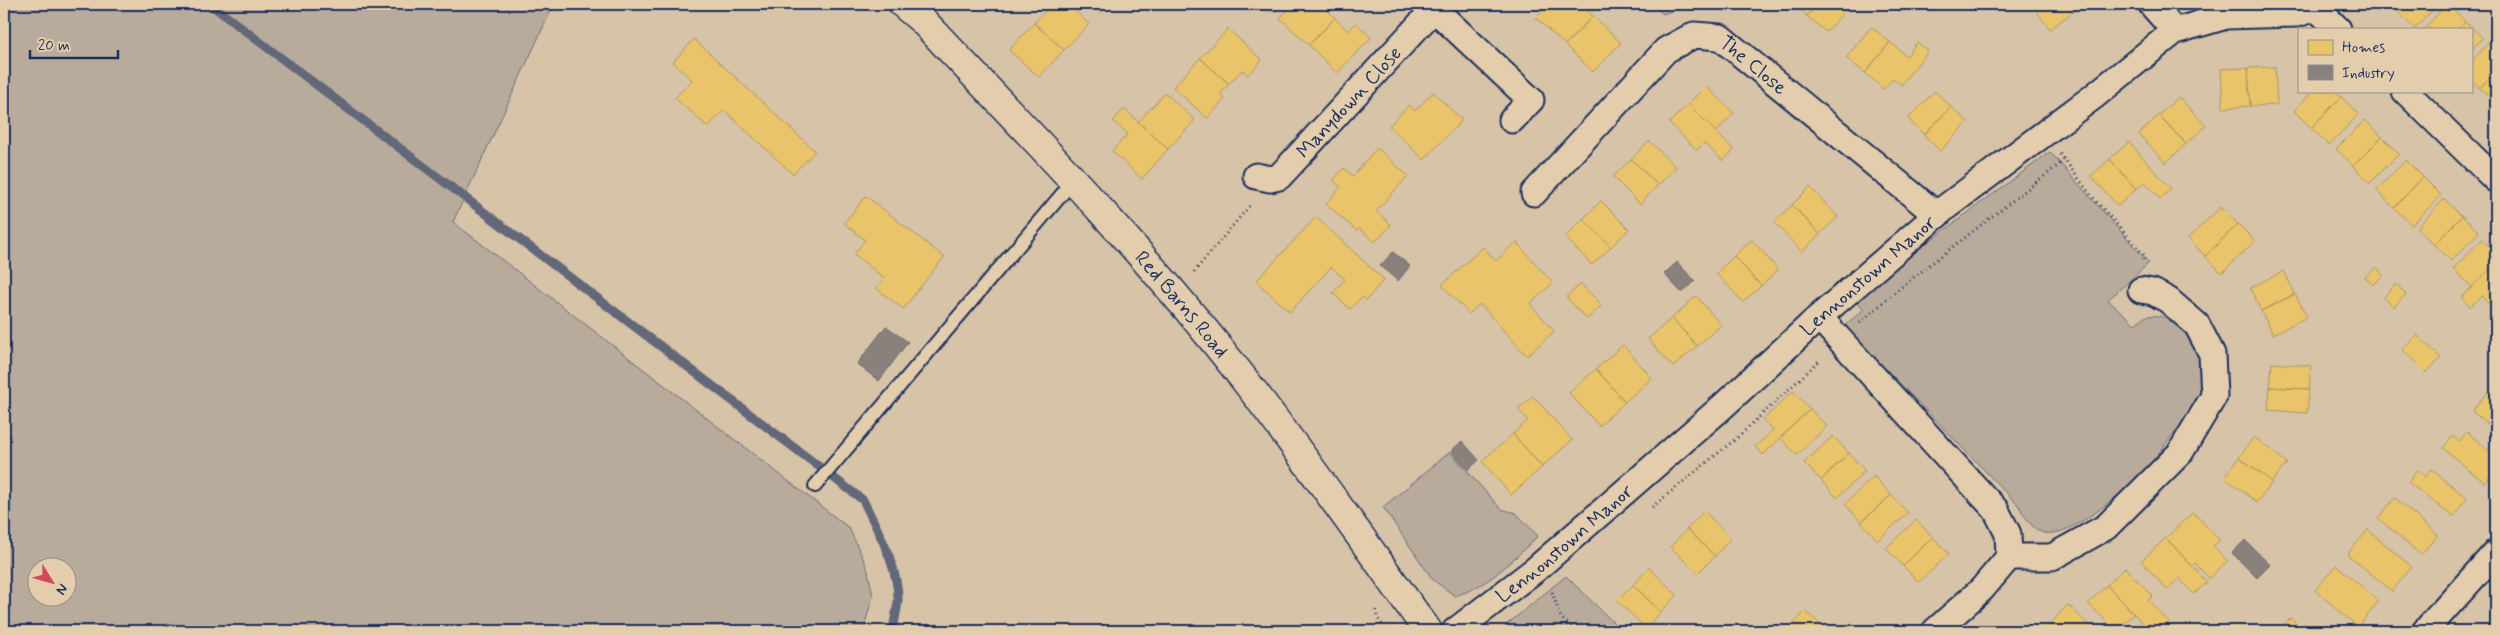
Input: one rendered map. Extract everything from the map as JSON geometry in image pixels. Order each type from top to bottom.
[{"type":"street","points":[[2151,4],[2175,31]]},
{"type":"street","name":"Manydown Close","points":[[1263,178],[1279,177],[1432,6],[1531,100],[1512,120]]},
{"type":"street","points":[[2320,6],[2337,28]]},
{"type":"street","name":"Lennonstown Manor","points":[[1455,631],[1536,569],[1722,407],[1819,317],[1937,215],[2175,31],[2226,16],[2297,14],[2320,6]]},
{"type":"street","name":"Red Barns Road","points":[[917,8],[1074,180],[1240,374],[1428,631]]},
{"type":"street","name":"The Close","points":[[1534,193],[1666,50],[1694,35],[1720,37],[1937,215]]},
{"type":"street","points":[[2406,92],[2496,180]]},
{"type":"street","points":[[2009,557],[2052,556],[2106,527],[2180,453],[2214,396],[2212,354],[2197,325],[2168,300],[2153,292],[2140,290]]},
{"type":"street","points":[[1819,317],[1996,510],[2008,534],[2009,557],[1982,589],[1935,631]]},
{"type":"street","points":[[2425,631],[2493,564]]},
{"type":"lane","points":[[815,486],[1074,180]]},
{"type":"path","points":[[2045,133],[2090,194],[2144,255],[2140,290]]},
{"type":"path","points":[[1651,509],[1738,437],[1896,291],[2065,160]]},
{"type":"path","points":[[1175,296],[1263,178]]},
{"type":"path","points":[[1552,588],[1552,595],[1561,618],[1577,631]]},
{"type":"shaded area","points":[[4,4],[554,4],[453,222],[849,528],[867,567],[873,595],[863,631],[4,631]]},
{"type":"shaded area","points":[[1652,4],[1692,4],[1663,14]]},
{"type":"shaded area","points":[[2050,152],[2149,263],[2108,300],[2135,324],[2148,316],[2160,316],[2171,320],[2181,328],[2198,350],[2203,363],[2205,387],[2196,406],[2149,466],[2137,478],[2112,500],[2083,521],[2055,533],[2044,533],[2032,526],[2019,506],[1844,326],[1864,309],[1857,302],[1912,254]]},
{"type":"shaded area","points":[[1450,452],[1501,509],[1516,513],[1538,536],[1490,579],[1455,596],[1433,580],[1383,507]]},
{"type":"shaded area","points":[[1566,576],[1622,631],[1499,631]]},
{"type":"building: Homes","points":[[1052,4],[1068,4],[1089,24],[1064,50],[1034,23]]},
{"type":"building: Homes","points":[[1092,4],[1110,4],[1101,13]]},
{"type":"building: Homes","points":[[1264,4],[1283,4],[1274,13]]},
{"type":"building: Homes","points":[[1294,4],[1325,4],[1323,6],[1335,18],[1309,45],[1280,18]]},
{"type":"building: Homes","points":[[1550,4],[1581,4],[1593,16],[1565,45],[1536,18]]},
{"type":"building: Homes","points":[[1793,4],[1818,4],[1807,16]]},
{"type":"building: Homes","points":[[1818,4],[1851,4],[1826,32],[1807,16]]},
{"type":"building: Homes","points":[[2042,4],[2084,4],[2050,29],[2035,9]]},
{"type":"building: Homes","points":[[2389,4],[2406,4],[2398,12]]},
{"type":"building: Homes","points":[[2406,4],[2438,4],[2416,28],[2398,12]]},
{"type":"building: Homes","points":[[2447,4],[2465,21],[2458,28],[2425,28]]},
{"type":"building: Homes","points":[[1593,16],[1621,43],[1593,72],[1565,45]]},
{"type":"building: Homes","points":[[1335,18],[1348,31],[1356,23],[1371,38],[1337,73],[1309,45]]},
{"type":"building: Homes","points":[[2465,21],[2483,38],[2472,49],[2472,28],[2458,28]]},
{"type":"building: Homes","points":[[1034,23],[1064,50],[1039,77],[1009,50]]},
{"type":"building: Homes","points":[[1871,27],[1890,42],[1865,73],[1846,58]]},
{"type":"building: Homes","points":[[1228,29],[1262,60],[1248,75],[1242,70],[1229,84],[1200,58]]},
{"type":"building: Homes","points":[[2496,35],[2496,71],[2480,88],[2472,81],[2472,61]]},
{"type":"building: Homes","points":[[694,39],[815,151],[793,174],[724,110],[708,127],[675,98],[692,80],[673,62]]},
{"type":"building: Homes","points":[[1890,42],[1907,56],[1917,42],[1928,51],[1901,85],[1893,78],[1884,89],[1865,73]]},
{"type":"building: Homes","points":[[1200,58],[1229,84],[1220,94],[1225,99],[1207,118],[1173,87]]},
{"type":"building: Homes","points":[[2275,67],[2277,105],[2250,106],[2248,68]]},
{"type":"building: Homes","points":[[2248,68],[2250,106],[2223,108],[2221,69]]},
{"type":"building: Homes","points":[[2496,71],[2496,103],[2480,88]]},
{"type":"building: Homes","points":[[1706,86],[1734,113],[1716,132],[1688,104]]},
{"type":"building: Homes","points":[[1935,91],[1951,107],[1924,135],[1908,119]]},
{"type":"building: Homes","points":[[1433,92],[1462,120],[1424,160],[1389,126],[1409,105],[1415,111]]},
{"type":"building: Homes","points":[[2312,92],[2336,92],[2341,97],[2311,128],[2294,111]]},
{"type":"building: Homes","points":[[1165,93],[1195,120],[1168,149],[1138,122]]},
{"type":"building: Homes","points":[[2179,97],[2206,126],[2186,144],[2159,115]]},
{"type":"building: Homes","points":[[2341,97],[2359,114],[2329,145],[2311,128]]},
{"type":"building: Homes","points":[[1688,104],[1734,150],[1723,161],[1704,143],[1697,150],[1669,123]]},
{"type":"building: Homes","points":[[1951,107],[1968,122],[1940,151],[1924,135]]},
{"type":"building: Homes","points":[[1124,109],[1168,149],[1142,179],[1112,151],[1128,134],[1113,121]]},
{"type":"building: Homes","points":[[2159,115],[2186,144],[2166,163],[2139,134]]},
{"type":"building: Homes","points":[[2365,120],[2382,137],[2353,166],[2336,149]]},
{"type":"building: Homes","points":[[2382,137],[2399,154],[2370,183],[2353,166]]},
{"type":"building: Homes","points":[[1649,141],[1676,167],[1658,185],[1631,159]]},
{"type":"building: Homes","points":[[2129,142],[2171,189],[2160,199],[2145,182],[2136,189],[2110,159]]},
{"type":"building: Homes","points":[[1377,148],[1408,176],[1376,211],[1391,225],[1375,242],[1359,228],[1357,231],[1326,204],[1341,187],[1333,180],[1344,168],[1353,176]]},
{"type":"building: Homes","points":[[1631,159],[1658,185],[1640,204],[1613,177]]},
{"type":"building: Homes","points":[[2110,159],[2136,189],[2118,206],[2091,176]]},
{"type":"building: Homes","points":[[2406,160],[2423,177],[2394,208],[2376,190]]},
{"type":"building: Homes","points":[[2423,177],[2441,195],[2412,225],[2394,208]]},
{"type":"building: Homes","points":[[1810,187],[1838,217],[1820,234],[1792,205]]},
{"type":"building: Homes","points":[[866,196],[944,257],[903,309],[876,288],[884,278],[854,254],[865,240],[844,223]]},
{"type":"building: Homes","points":[[2444,199],[2462,216],[2434,245],[2417,228]]},
{"type":"building: Homes","points":[[1601,201],[1629,229],[1611,247],[1583,219]]},
{"type":"building: Homes","points":[[1792,205],[1820,234],[1802,252],[1774,222]]},
{"type":"building: Homes","points":[[2221,207],[2238,224],[2205,256],[2188,238]]},
{"type":"building: Homes","points":[[2462,216],[2479,232],[2451,261],[2434,245]]},
{"type":"building: Homes","points":[[1316,217],[1384,280],[1366,300],[1362,297],[1350,309],[1333,293],[1345,279],[1331,267],[1290,312],[1256,281]]},
{"type":"building: Homes","points":[[1583,219],[1611,247],[1592,265],[1565,237]]},
{"type":"building: Homes","points":[[2238,224],[2255,241],[2222,273],[2205,256]]},
{"type":"building: Homes","points":[[2482,239],[2496,253],[2496,263],[2472,287],[2453,269]]},
{"type":"building: Homes","points":[[1752,240],[1778,270],[1761,286],[1734,256]]},
{"type":"building: Homes","points":[[1516,242],[1553,283],[1530,304],[1554,331],[1527,356],[1480,304],[1469,314],[1442,285],[1483,247],[1496,261]]},
{"type":"building: Homes","points":[[1734,256],[1761,286],[1743,302],[1716,273]]},
{"type":"building: Homes","points":[[2496,263],[2496,300],[2491,306],[2481,296],[2470,307],[2461,298]]},
{"type":"building: Homes","points":[[2376,267],[2383,275],[2373,285],[2365,277]]},
{"type":"building: Homes","points":[[2284,271],[2295,294],[2261,311],[2250,288]]},
{"type":"building: Homes","points":[[1581,284],[1602,305],[1587,319],[1566,297]]},
{"type":"building: Homes","points":[[2396,284],[2406,294],[2394,307],[2384,297]]},
{"type":"building: Homes","points":[[2295,294],[2307,317],[2273,334],[2261,311]]},
{"type":"building: Homes","points":[[1696,296],[1721,325],[1697,346],[1672,318]]},
{"type":"building: Homes","points":[[1672,318],[1697,346],[1673,367],[1648,339]]},
{"type":"building: Homes","points":[[2417,335],[2441,358],[2426,373],[2402,349]]},
{"type":"building: Homes","points":[[1623,345],[1652,378],[1625,402],[1596,369]]},
{"type":"building: Homes","points":[[2272,363],[2311,366],[2309,389],[2270,387]]},
{"type":"building: Homes","points":[[1596,369],[1625,402],[1599,426],[1569,393]]},
{"type":"building: Homes","points":[[2270,387],[2309,389],[2307,413],[2268,410]]},
{"type":"building: Homes","points":[[2490,390],[2496,396],[2496,432],[2472,411]]},
{"type":"building: Homes","points":[[1793,391],[1810,409],[1763,455],[1755,447],[1773,430],[1763,420]]},
{"type":"building: Homes","points":[[1533,396],[1572,440],[1542,467],[1513,434],[1528,420],[1518,409]]},
{"type":"building: Homes","points":[[1810,409],[1827,426],[1797,455],[1780,438]]},
{"type":"building: Homes","points":[[2467,432],[2496,457],[2496,469],[2485,483],[2443,448],[2453,436],[2459,441]]},
{"type":"building: Homes","points":[[1513,434],[1542,467],[1511,495],[1482,461]]},
{"type":"building: Homes","points":[[1833,436],[1849,453],[1821,480],[1804,463]]},
{"type":"building: Homes","points":[[2254,437],[2287,463],[2272,482],[2239,457]]},
{"type":"building: Homes","points":[[1849,453],[1865,471],[1837,498],[1821,480]]},
{"type":"building: Homes","points":[[2239,457],[2272,482],[2257,502],[2224,477]]},
{"type":"building: Homes","points":[[2431,469],[2467,498],[2453,517],[2408,482],[2418,470],[2425,477]]},
{"type":"building: Homes","points":[[1874,476],[1891,495],[1861,522],[1845,504]]},
{"type":"building: Homes","points":[[1891,495],[1908,513],[1878,540],[1861,522]]},
{"type":"building: Homes","points":[[2395,498],[2438,535],[2421,555],[2378,518]]},
{"type":"building: Homes","points":[[1704,511],[1731,538],[1715,556],[1687,529]]},
{"type":"building: Homes","points":[[2193,512],[2220,540],[2213,546],[2228,561],[2209,578],[2195,563],[2192,566],[2166,538]]},
{"type":"building: Homes","points":[[1916,520],[1933,537],[1903,566],[1886,548]]},
{"type":"building: Homes","points":[[1687,529],[1715,556],[1698,573],[1670,547]]},
{"type":"building: Homes","points":[[2368,530],[2412,567],[2392,591],[2347,554]]},
{"type":"building: Homes","points":[[1933,537],[1949,554],[1919,582],[1903,566]]},
{"type":"building: Homes","points":[[2166,538],[2207,582],[2194,594],[2179,578],[2167,590],[2141,561]]},
{"type":"building: Homes","points":[[2336,565],[2379,601],[2358,627],[2315,590]]},
{"type":"building: Homes","points":[[1649,568],[1677,595],[1661,612],[1633,585]]},
{"type":"building: Homes","points":[[2125,568],[2153,596],[2148,600],[2169,622],[2160,631],[2150,631],[2107,585]]},
{"type":"building: Homes","points":[[1633,585],[1661,612],[1646,628],[1617,601]]},
{"type":"building: Homes","points":[[2107,585],[2134,614],[2116,631],[2088,603]]},
{"type":"building: Homes","points":[[2068,605],[2095,631],[2058,631],[2050,624]]},
{"type":"building: Homes","points":[[1805,611],[1828,631],[1793,631],[1790,629]]},
{"type":"building: Homes","points":[[2290,618],[2305,631],[2278,631]]},
{"type":"building: Homes","points":[[2050,624],[2058,631],[2043,631]]},
{"type":"building: Industry","points":[[1393,252],[1410,266],[1398,281],[1380,266]]},
{"type":"building: Industry","points":[[1677,262],[1695,281],[1682,293],[1664,274]]},
{"type":"building: Industry","points":[[886,326],[908,342],[879,381],[857,364]]},
{"type":"building: Industry","points":[[1462,441],[1479,460],[1468,470],[1451,451]]},
{"type":"building: Industry","points":[[2245,540],[2270,565],[2257,578],[2232,553]]},
{"type":"waterway","points":[[210,4],[863,500],[886,549],[895,575],[898,601],[893,631]]}]
